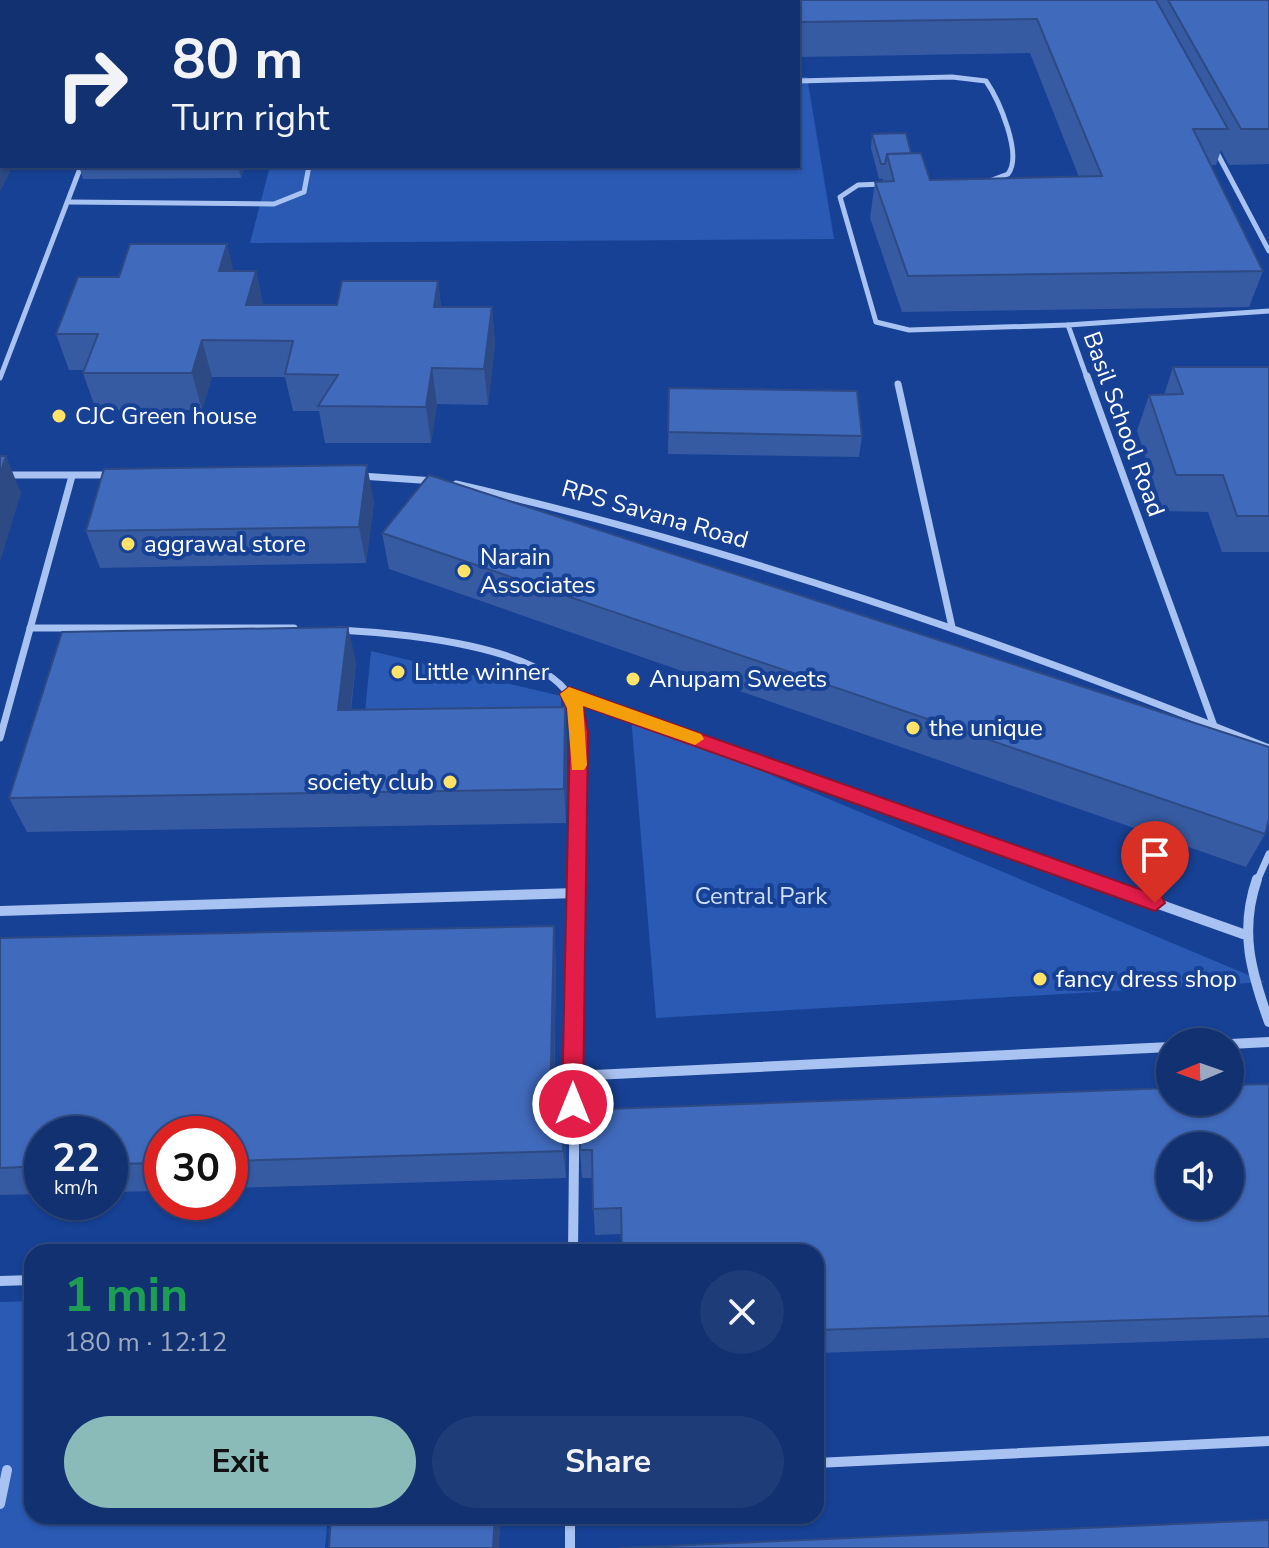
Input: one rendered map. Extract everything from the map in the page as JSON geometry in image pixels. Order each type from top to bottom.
[{"type":"street","points":[[800,81],[952,77],[986,81],[997,97],[1015,158],[1015,168],[1008,176],[984,181]]},
{"type":"street","points":[[1210,140],[1269,251]]},
{"type":"street","points":[[0,378],[70,202],[80,168]]},
{"type":"street","points":[[70,202],[274,204],[304,192],[309,168]]},
{"type":"street","points":[[897,184],[858,185],[840,197],[876,322],[889,328],[909,330],[1068,325]]},
{"type":"street","name":"Basil School Road","points":[[1214,726],[1068,325],[1269,311]]},
{"type":"street","points":[[898,384],[952,627]]},
{"type":"street","points":[[0,475],[118,475]]},
{"type":"street","points":[[0,738],[72,476]]},
{"type":"street","name":"RPS Savana Road","points":[[346,476],[445,482],[582,511],[952,627],[1269,748]]},
{"type":"street","points":[[30,628],[309,629]]},
{"type":"street","points":[[324,629],[368,631],[486,652],[541,672],[569,694],[1243,934]]},
{"type":"street","points":[[569,694],[576,708],[579,732],[573,1244]]},
{"type":"street","points":[[1269,854],[1248,899],[1243,934],[1269,1022]]},
{"type":"street","points":[[0,911],[576,893]]},
{"type":"street","points":[[1244,1043],[1269,1042]]},
{"type":"street","points":[[573,1076],[1156,1048]]},
{"type":"street","points":[[0,1281],[24,1280]]},
{"type":"street","points":[[824,1463],[1269,1441]]},
{"type":"street","points":[[0,1504],[7,1470]]},
{"type":"street","points":[[570,1524],[570,1548]]},
{"type":"green space","points":[[800,77],[807,77],[834,239],[250,243],[269,168],[800,168]]},
{"type":"green space","points":[[371,651],[561,696],[561,727],[363,732]]},
{"type":"green space","name":"Central Park","points":[[631,716],[1265,982],[656,1018]]},
{"type":"green space","points":[[24,1301],[24,1524],[327,1524],[325,1548],[0,1548],[0,1302]]},
{"type":"building","points":[[800,0],[1156,0],[1228,129],[1193,129],[1263,271],[908,276],[875,182],[894,181],[887,154],[921,153],[930,180],[1102,176],[1037,19],[800,22]]},
{"type":"building","points":[[1168,0],[1269,0],[1269,129],[1241,129]]},
{"type":"building","points":[[906,133],[911,153],[887,154],[885,164],[881,164],[872,134]]},
{"type":"building","points":[[130,244],[227,244],[219,271],[256,271],[246,305],[337,305],[342,281],[438,281],[434,307],[492,307],[484,369],[432,368],[426,407],[318,406],[338,375],[285,374],[293,341],[202,340],[192,373],[83,373],[98,334],[56,334],[78,277],[119,277]]},
{"type":"building","points":[[1173,367],[1269,367],[1269,516],[1237,516],[1223,475],[1176,475],[1149,395],[1183,394]]},
{"type":"building","points":[[669,388],[857,391],[862,436],[668,432]]},
{"type":"building","points":[[0,456],[6,456],[0,474]]},
{"type":"building","points":[[367,465],[359,527],[86,531],[104,469]]},
{"type":"building","points":[[429,475],[1269,747],[1269,819],[1265,834],[382,533]]},
{"type":"building","points":[[348,627],[338,710],[565,707],[564,789],[9,798],[62,632]]},
{"type":"building","points":[[554,926],[550,1111],[564,1111],[563,1151],[248,1160],[248,1116],[144,1116],[144,1163],[128,1164],[128,1116],[24,1116],[24,1167],[0,1168],[0,938]]},
{"type":"building","points":[[1269,1084],[1269,1316],[824,1330],[824,1244],[622,1244],[621,1208],[593,1209],[592,1150],[580,1150],[580,1110],[1156,1089],[1156,1116],[1244,1116],[1244,1085]]},
{"type":"building","points":[[1269,1520],[1269,1548],[620,1548]]},
{"type":"building","points":[[330,1524],[494,1524],[493,1548],[329,1548]]},
{"type":"slow traffic","points":[[578,765],[576,708],[569,694],[695,739]]},
{"type":"place","name":"CJC Green house","points":[[59,416]]},
{"type":"place","name":"aggrawal store","points":[[128,544]]},
{"type":"place","name":"Narain Associates","points":[[464,571]]},
{"type":"place","name":"Little winner","points":[[398,672]]},
{"type":"place","name":"Anupam Sweets","points":[[633,679]]},
{"type":"place","name":"the unique","points":[[913,728]]},
{"type":"place","name":"society club","points":[[450,782]]},
{"type":"place","name":"fancy dress shop","points":[[1040,979]]},
{"type":"route","points":[[573,1104],[579,732],[576,708],[569,694],[1155,903]]}]
